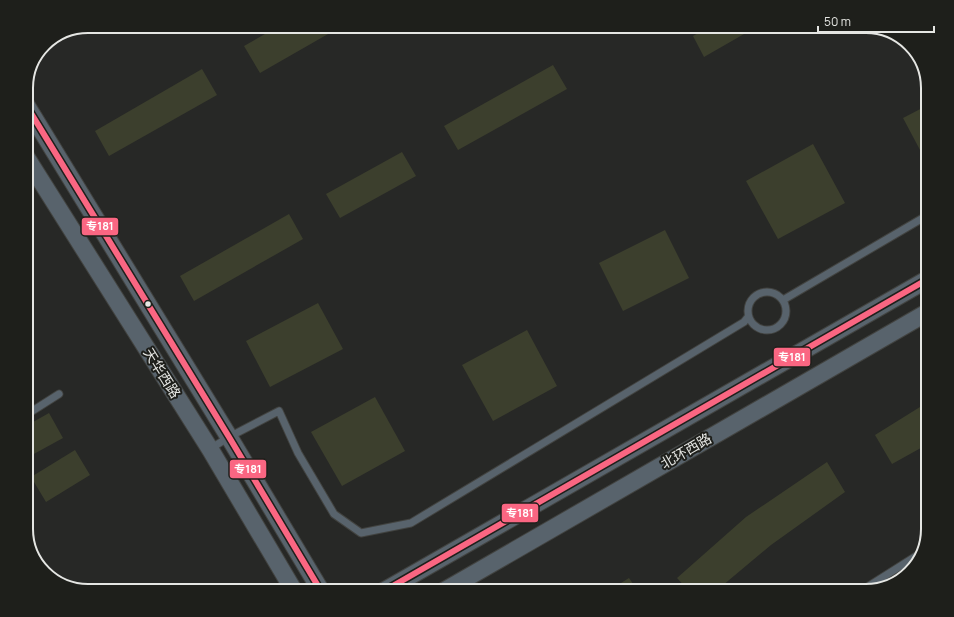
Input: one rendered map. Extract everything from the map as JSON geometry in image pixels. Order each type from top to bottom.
[{"type":"street","name":"天华西路","points":[[33,116],[229,437],[317,584]]},
{"type":"street","name":"天华西路","points":[[33,168],[210,449],[290,584]]},
{"type":"street","name":"北环西路","points":[[396,584],[921,284]]},
{"type":"street","name":"北环西路","points":[[456,584],[921,316]]},
{"type":"lane","points":[[783,300],[921,219]]},
{"type":"lane","points":[[763,291],[774,293],[783,300],[786,310],[783,321],[775,328],[764,330],[754,326],[748,317],[748,306],[753,296],[763,291]]},
{"type":"lane","points":[[210,449],[229,437],[279,411],[298,453],[334,514],[361,533],[411,522],[744,322],[748,317]]},
{"type":"lane","points":[[33,411],[59,394]]},
{"type":"lane","points":[[872,584],[913,558]]},
{"type":"building","points":[[267,33],[330,33],[260,73],[244,46]]},
{"type":"building","points":[[698,33],[746,33],[704,57],[693,36]]},
{"type":"building","points":[[553,65],[567,89],[458,150],[444,126]]},
{"type":"building","points":[[202,69],[217,95],[109,156],[95,131]]},
{"type":"building","points":[[921,109],[921,152],[903,118]]},
{"type":"building","points":[[813,144],[845,203],[778,239],[746,181]]},
{"type":"building","points":[[402,152],[416,176],[340,218],[326,194]]},
{"type":"building","points":[[289,214],[303,239],[194,301],[180,276]]},
{"type":"building","points":[[665,230],[689,278],[623,311],[599,263]]},
{"type":"building","points":[[318,303],[343,349],[270,387],[246,341]]},
{"type":"building","points":[[527,330],[557,386],[493,421],[462,365]]},
{"type":"building","points":[[375,397],[405,451],[342,486],[311,432]]},
{"type":"building","points":[[921,406],[921,448],[892,464],[875,435]]},
{"type":"building","points":[[49,413],[63,438],[33,454],[33,422]]},
{"type":"building","points":[[75,450],[90,475],[46,502],[33,480],[33,476]]},
{"type":"building","points":[[827,462],[845,492],[771,545],[724,584],[683,584],[677,578],[746,517]]},
{"type":"building","points":[[629,578],[633,584],[619,584]]},
{"type":"transit line","name":"专181","points":[[33,116],[229,437],[317,584]]},
{"type":"transit line","name":"专181","points":[[396,584],[921,283]]}]
